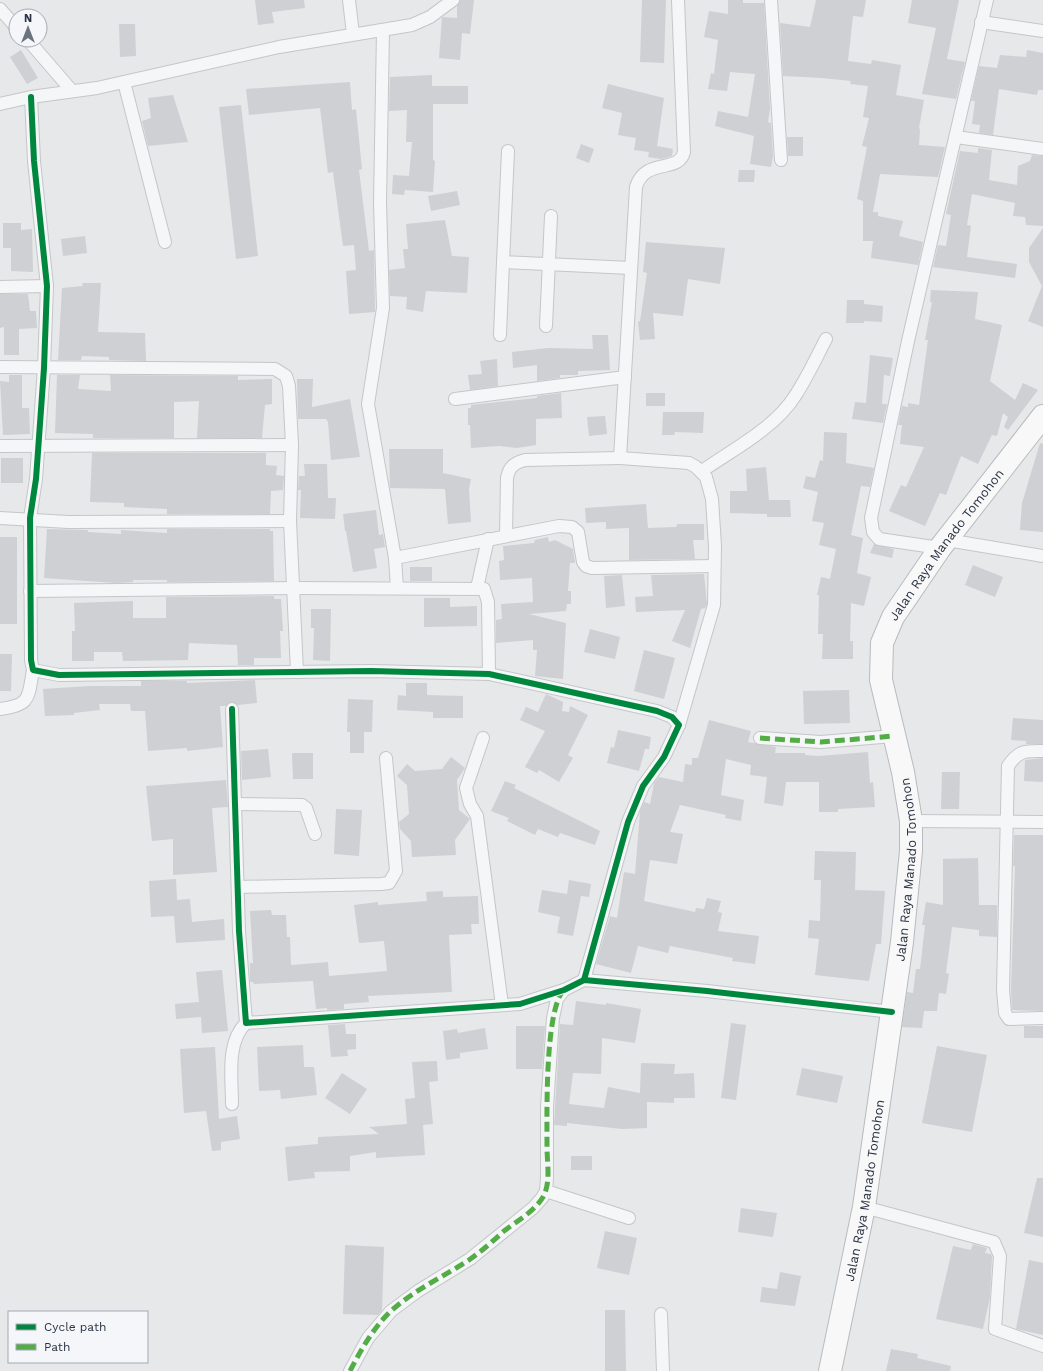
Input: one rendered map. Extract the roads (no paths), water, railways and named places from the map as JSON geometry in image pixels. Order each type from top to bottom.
[{"type":"highway","name":"Jalan Raya Manado Tomohon","points":[[830,1371],[864,1207],[892,1012],[910,859],[911,821],[882,680],[882,643],[893,617],[943,544],[1043,416]]},
{"type":"street","points":[[349,0],[353,34]]},
{"type":"street","points":[[0,104],[31,97],[124,82],[271,48],[412,26],[421,22],[452,0]]},
{"type":"street","points":[[620,458],[635,195],[638,182],[648,170],[678,163],[683,157],[684,152],[678,0]]},
{"type":"street","points":[[771,0],[781,160]]},
{"type":"street","points":[[987,0],[908,341],[871,518],[873,532],[879,540],[943,544],[1043,556]]},
{"type":"street","points":[[0,9],[8,18]]},
{"type":"street","points":[[981,22],[1043,31]]},
{"type":"street","points":[[383,31],[380,202],[383,308],[382,325],[368,394],[368,404],[395,558],[397,588]]},
{"type":"street","points":[[35,48],[72,91]]},
{"type":"street","points":[[124,82],[165,242]]},
{"type":"street","points":[[0,709],[20,706],[24,703],[28,693],[33,670],[31,660],[30,518],[36,479],[44,368],[46,286],[34,161],[31,97]]},
{"type":"street","points":[[956,137],[1043,149]]},
{"type":"street","points":[[500,335],[508,151]]},
{"type":"street","points":[[546,326],[551,216]]},
{"type":"street","points":[[503,262],[631,268]]},
{"type":"street","points":[[0,287],[46,286]]},
{"type":"street","points":[[702,471],[769,424],[785,409],[795,397],[826,339]]},
{"type":"street","points":[[0,367],[275,369],[286,376],[289,383],[292,446],[290,521],[297,672]]},
{"type":"street","points":[[455,399],[625,377]]},
{"type":"street","points":[[0,446],[292,446]]},
{"type":"street","points":[[506,535],[508,471],[515,463],[525,460],[620,458],[689,463],[702,471],[709,486],[712,500],[716,546],[714,566],[714,605],[679,725],[664,757],[642,786],[628,822],[584,980]]},
{"type":"street","points":[[0,518],[30,518],[68,522],[290,521]]},
{"type":"street","points":[[395,558],[506,535],[559,526],[572,527],[579,535],[584,562],[586,566],[592,568],[714,566]]},
{"type":"street","points":[[477,588],[488,539]]},
{"type":"street","points":[[30,591],[294,588],[477,588],[486,591],[488,602],[489,674]]},
{"type":"street","points":[[33,670],[59,675],[371,671],[489,674],[657,711],[672,717],[679,725]]},
{"type":"street","points":[[232,709],[238,887],[246,1023]]},
{"type":"street","points":[[760,738],[821,742],[894,736]]},
{"type":"street","points":[[483,738],[466,788],[470,804],[477,816],[502,1005]]},
{"type":"street","points":[[1043,751],[1023,751],[1013,758],[1008,766],[1002,990],[1005,1013],[1009,1019],[1043,1018]]},
{"type":"street","points":[[238,887],[389,883],[396,871],[386,758]]},
{"type":"street","points":[[235,804],[302,805],[306,808],[315,834]]},
{"type":"street","points":[[911,821],[1006,823],[1043,822]]},
{"type":"street","points":[[232,1104],[234,1045],[239,1029],[246,1023],[502,1005],[532,1001],[564,990],[584,980],[707,991],[892,1012]]},
{"type":"street","points":[[350,1371],[368,1338],[391,1311],[418,1291],[470,1259],[539,1203],[546,1191],[547,1106],[552,1031],[557,999],[564,990]]},
{"type":"street","points":[[546,1191],[629,1218]]},
{"type":"street","points":[[864,1207],[994,1242],[1000,1256],[994,1325],[995,1329],[1043,1346]]},
{"type":"street","points":[[661,1314],[663,1371]]}]
